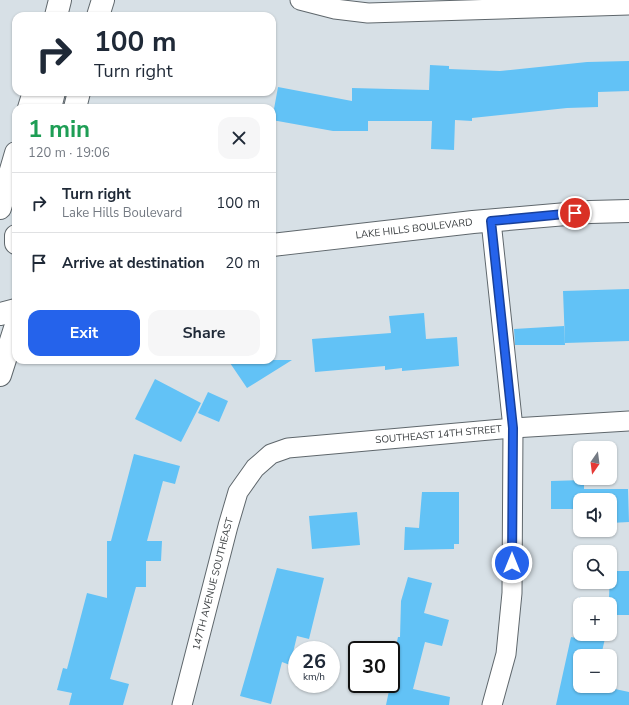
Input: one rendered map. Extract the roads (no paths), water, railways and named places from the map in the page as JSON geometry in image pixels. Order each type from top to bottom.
[{"type":"street","points":[[57,12],[60,0]]},
{"type":"street","points":[[99,12],[103,0]]},
{"type":"street","points":[[300,0],[335,9],[368,13],[464,5],[629,5]]},
{"type":"street","points":[[0,208],[12,167]]},
{"type":"street","name":"LAKE HILLS BOULEVARD","points":[[276,244],[364,233],[590,212],[629,211]]},
{"type":"street","points":[[491,221],[513,428],[512,593],[506,654],[492,705]]},
{"type":"street","points":[[0,314],[12,311]]},
{"type":"street","points":[[0,375],[12,338]]},
{"type":"street","name":"SOUTHEAST 14TH STREET","points":[[255,468],[270,454],[288,448],[513,428],[629,421]]},
{"type":"street","name":"147TH AVENUE SOUTHEAST","points":[[182,705],[238,492],[255,468]]}]
